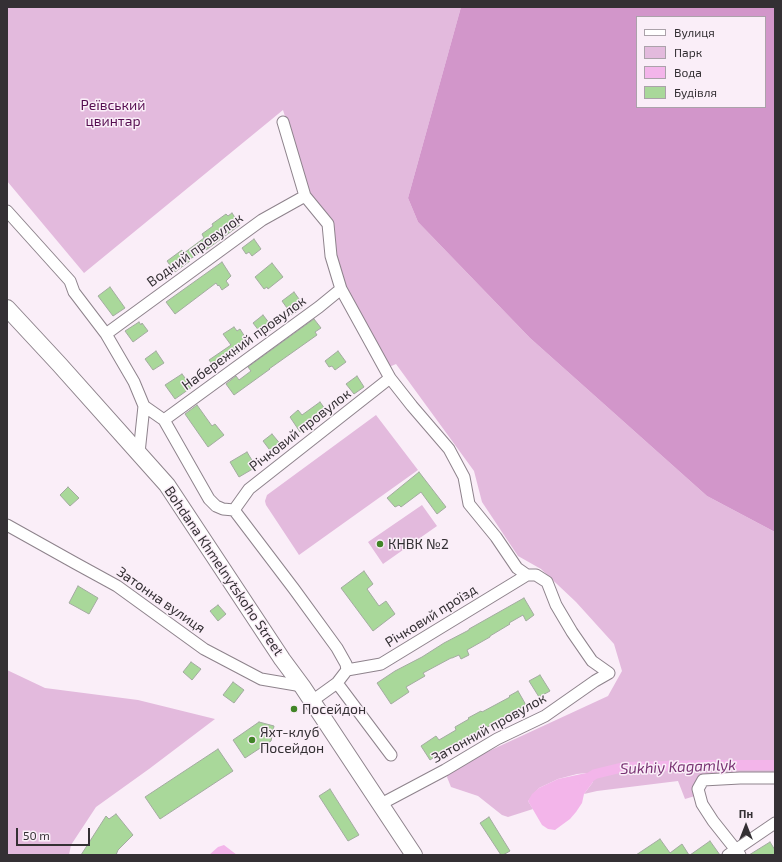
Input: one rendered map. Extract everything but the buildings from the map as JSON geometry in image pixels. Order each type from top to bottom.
[{"type":"main road","name":"Bohdana Khmelnytskoho Street","points":[[7,308],[167,485],[414,855]]},
{"type":"street","points":[[283,122],[304,196],[328,224],[331,256],[341,289],[390,378],[449,449],[464,477],[469,504],[496,536],[517,568],[527,575]]},
{"type":"street","name":"Водний провулок","points":[[106,334],[262,220],[304,196]]},
{"type":"street","points":[[7,211],[70,281],[74,292],[106,334],[134,382],[144,406],[139,453]]},
{"type":"street","name":"Набережний провулок","points":[[164,420],[319,307],[341,289]]},
{"type":"street","name":"Річковий провулок","points":[[234,510],[249,489],[390,378]]},
{"type":"street","points":[[144,406],[164,420],[209,499],[216,506],[223,509],[234,510],[337,648],[348,670],[337,683],[312,701]]},
{"type":"street","name":"Затонна вулиця","points":[[7,525],[117,586],[204,649],[261,679],[302,686]]},
{"type":"street","name":"Річковий проїзд","points":[[348,670],[381,664],[527,575]]},
{"type":"street","name":"Затонний провулок","points":[[381,804],[445,770],[497,739],[545,716],[609,673],[592,661],[572,632],[556,605],[547,582],[536,575],[527,575]]},
{"type":"street","points":[[337,683],[391,755]]},
{"type":"street","points":[[775,778],[702,780],[698,789],[702,804],[735,853],[775,822]]},
{"type":"green space","name":"Реївський цвинтар","points":[[7,7],[461,7],[408,198],[418,222],[530,338],[707,496],[775,532],[775,775],[699,776],[695,796],[685,799],[678,781],[584,794],[593,782],[586,773],[577,774],[558,779],[539,788],[528,801],[533,809],[508,817],[502,815],[478,796],[451,787],[447,777],[450,769],[608,696],[622,671],[614,644],[576,602],[541,569],[518,556],[482,502],[474,471],[396,364],[389,367],[347,290],[332,239],[307,187],[283,110],[84,273],[7,181]]},
{"type":"green space","points":[[376,415],[418,470],[299,555],[266,505],[265,501],[267,495]]},
{"type":"green space","points":[[422,505],[437,526],[383,564],[368,542]]},
{"type":"green space","points":[[7,670],[45,688],[138,700],[215,719],[96,807],[71,845],[69,855],[7,855]]},
{"type":"shaded area","points":[[461,7],[775,7],[775,532],[707,496],[530,338],[418,222],[408,198]]},
{"type":"water","points":[[586,773],[594,774],[593,782],[584,794],[582,803],[576,812],[570,819],[555,830],[548,829],[542,825],[528,801],[532,794],[539,788],[558,779]]},
{"type":"water","points":[[224,845],[237,855],[209,855],[218,847]]},
{"type":"waterway","name":"Sukhiy Kagamlyk","points":[[584,781],[595,774],[624,767],[775,765]]},
{"type":"place","name":"КНВК №2","points":[[380,544]]},
{"type":"place","name":"Посейдон","points":[[294,709]]},
{"type":"place","name":"Яхт-клуб Посейдон","points":[[252,740]]}]
